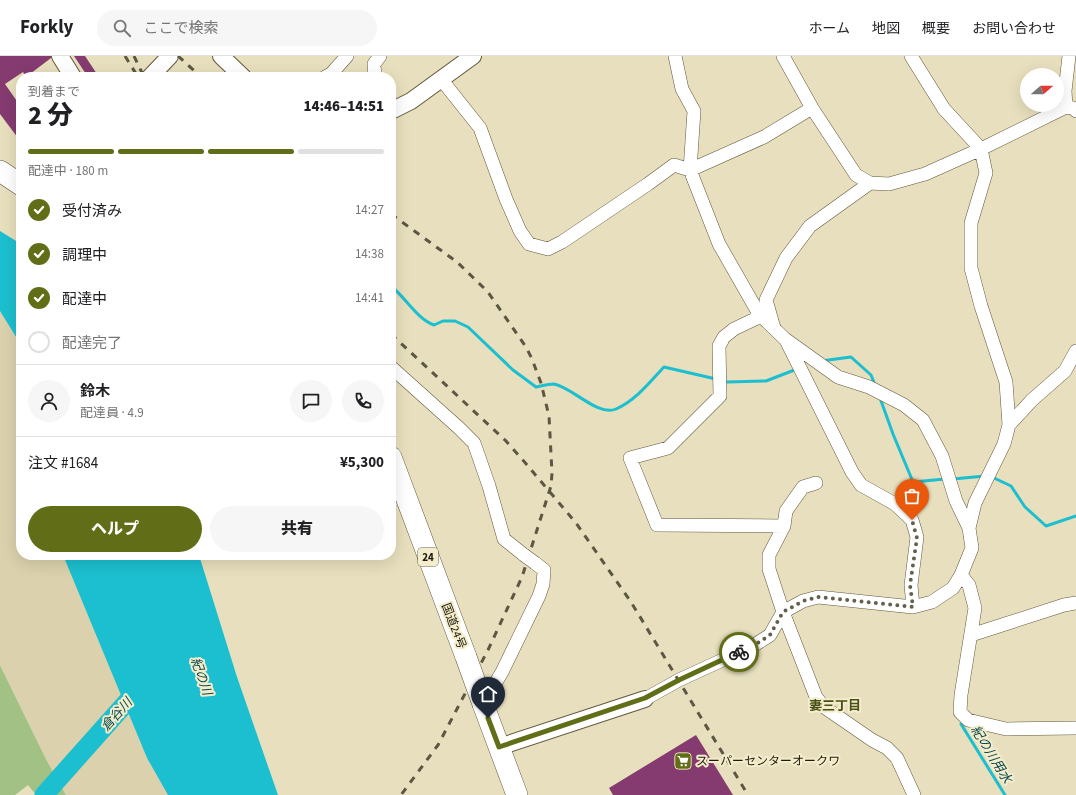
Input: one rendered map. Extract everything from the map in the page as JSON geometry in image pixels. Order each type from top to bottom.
[{"type":"highway","points":[[0,171],[16,182]]},
{"type":"highway","name":"国道24号","points":[[396,470],[517,795]]},
{"type":"street","points":[[60,56],[70,72]]},
{"type":"street","points":[[155,72],[170,56]]},
{"type":"street","points":[[222,56],[238,72]]},
{"type":"street","points":[[333,72],[347,56]]},
{"type":"street","points":[[375,72],[374,64],[380,56]]},
{"type":"street","points":[[396,109],[411,102],[472,56]]},
{"type":"street","points":[[499,747],[645,698],[679,680],[753,646],[770,635],[783,612],[803,601],[818,597],[913,607],[932,602],[953,588],[961,575],[972,548],[969,528],[956,501],[942,456],[922,420],[904,405],[869,387],[838,377],[785,339],[759,314],[719,244],[690,170],[694,111],[682,89],[675,56]]},
{"type":"street","points":[[783,56],[812,108],[856,175],[870,183],[889,184],[925,174],[1071,109],[1064,91],[1069,56]]},
{"type":"street","points":[[911,56],[944,109],[981,149],[986,173],[971,223],[972,268],[981,306],[1006,382],[1009,425],[1004,444],[975,503],[969,528]]},
{"type":"street","points":[[441,79],[480,128],[506,199],[520,231],[528,244],[548,250],[648,184],[674,165],[690,170],[764,137],[812,108]]},
{"type":"street","points":[[775,329],[766,300],[786,258],[810,226],[870,183]]},
{"type":"street","points":[[759,314],[734,329],[724,337],[719,346],[720,396],[668,448],[630,458],[658,525],[784,526]]},
{"type":"street","points":[[785,339],[852,472],[861,485],[895,504],[912,520],[917,538],[910,585],[913,607]]},
{"type":"street","points":[[1009,425],[1032,400],[1065,371],[1076,351]]},
{"type":"street","points":[[396,371],[474,443],[489,486],[504,538],[544,570],[543,584],[539,596],[502,672],[483,704]]},
{"type":"street","points":[[816,483],[803,487],[786,510],[784,526],[769,555],[769,569],[783,612],[816,697],[824,707],[872,740],[887,748],[897,758],[914,795]]},
{"type":"street","points":[[961,575],[969,585],[975,608],[961,695],[960,712],[968,720],[1006,729],[1076,728]]},
{"type":"street","points":[[970,635],[1064,605],[1076,603]]},
{"type":"green space","points":[[0,665],[46,759],[66,795],[36,795],[28,785],[15,795],[0,795]]},
{"type":"sand","points":[[0,311],[16,337],[16,560],[65,560],[147,758],[168,795],[66,795],[46,759],[0,665]]},
{"type":"water","points":[[0,231],[16,241],[16,337],[0,311]]},
{"type":"water","name":"紀の川","points":[[65,560],[201,560],[237,677],[278,795],[168,795],[147,758]]},
{"type":"building","points":[[0,56],[51,56],[51,58],[33,72],[16,72],[16,77],[5,84],[16,100],[16,135],[0,114]]},
{"type":"building","points":[[74,56],[85,56],[96,72],[85,72]]},
{"type":"building","name":"スーパーセンターオークワ","points":[[696,735],[733,795],[613,795],[609,788]]},
{"type":"waterway","points":[[396,291],[422,318],[428,322],[434,325],[443,321],[455,321],[468,327],[513,370],[536,387],[554,384],[561,386],[601,409],[609,410],[623,406],[642,391],[664,367],[716,379]]},
{"type":"waterway","points":[[821,361],[851,357],[871,375],[875,385]]},
{"type":"waterway","points":[[723,381],[766,381],[797,369]]},
{"type":"waterway","points":[[880,398],[913,482],[945,479]]},
{"type":"waterway","points":[[953,479],[985,476]]},
{"type":"waterway","points":[[992,477],[1011,486],[1025,507],[1046,526],[1076,516]]},
{"type":"waterway","name":"倉谷川","points":[[44,795],[141,686]]},
{"type":"waterway","name":"紀の川用水","points":[[961,724],[1005,795]]},
{"type":"railway","points":[[125,56],[135,72]]},
{"type":"railway","points":[[134,56],[142,72]]},
{"type":"railway","points":[[178,56],[196,72]]},
{"type":"railway","points":[[396,218],[457,262],[488,292],[526,347],[541,383],[549,416],[552,473],[551,486],[522,577],[488,650],[438,745],[401,795]]},
{"type":"railway","points":[[396,339],[506,441],[576,523],[631,602],[748,795]]},
{"type":"way so far","points":[[739,652],[753,646],[770,635],[783,612],[803,601],[818,597],[913,607],[910,585],[917,538],[912,520]]},
{"type":"place","name":"スーパーセンターオークワ","points":[[683,761]]},
{"type":"district","name":"妻三丁目","points":[[835,705]]},
{"type":"route","points":[[488,718],[499,747],[645,698],[679,680],[739,652]]}]
